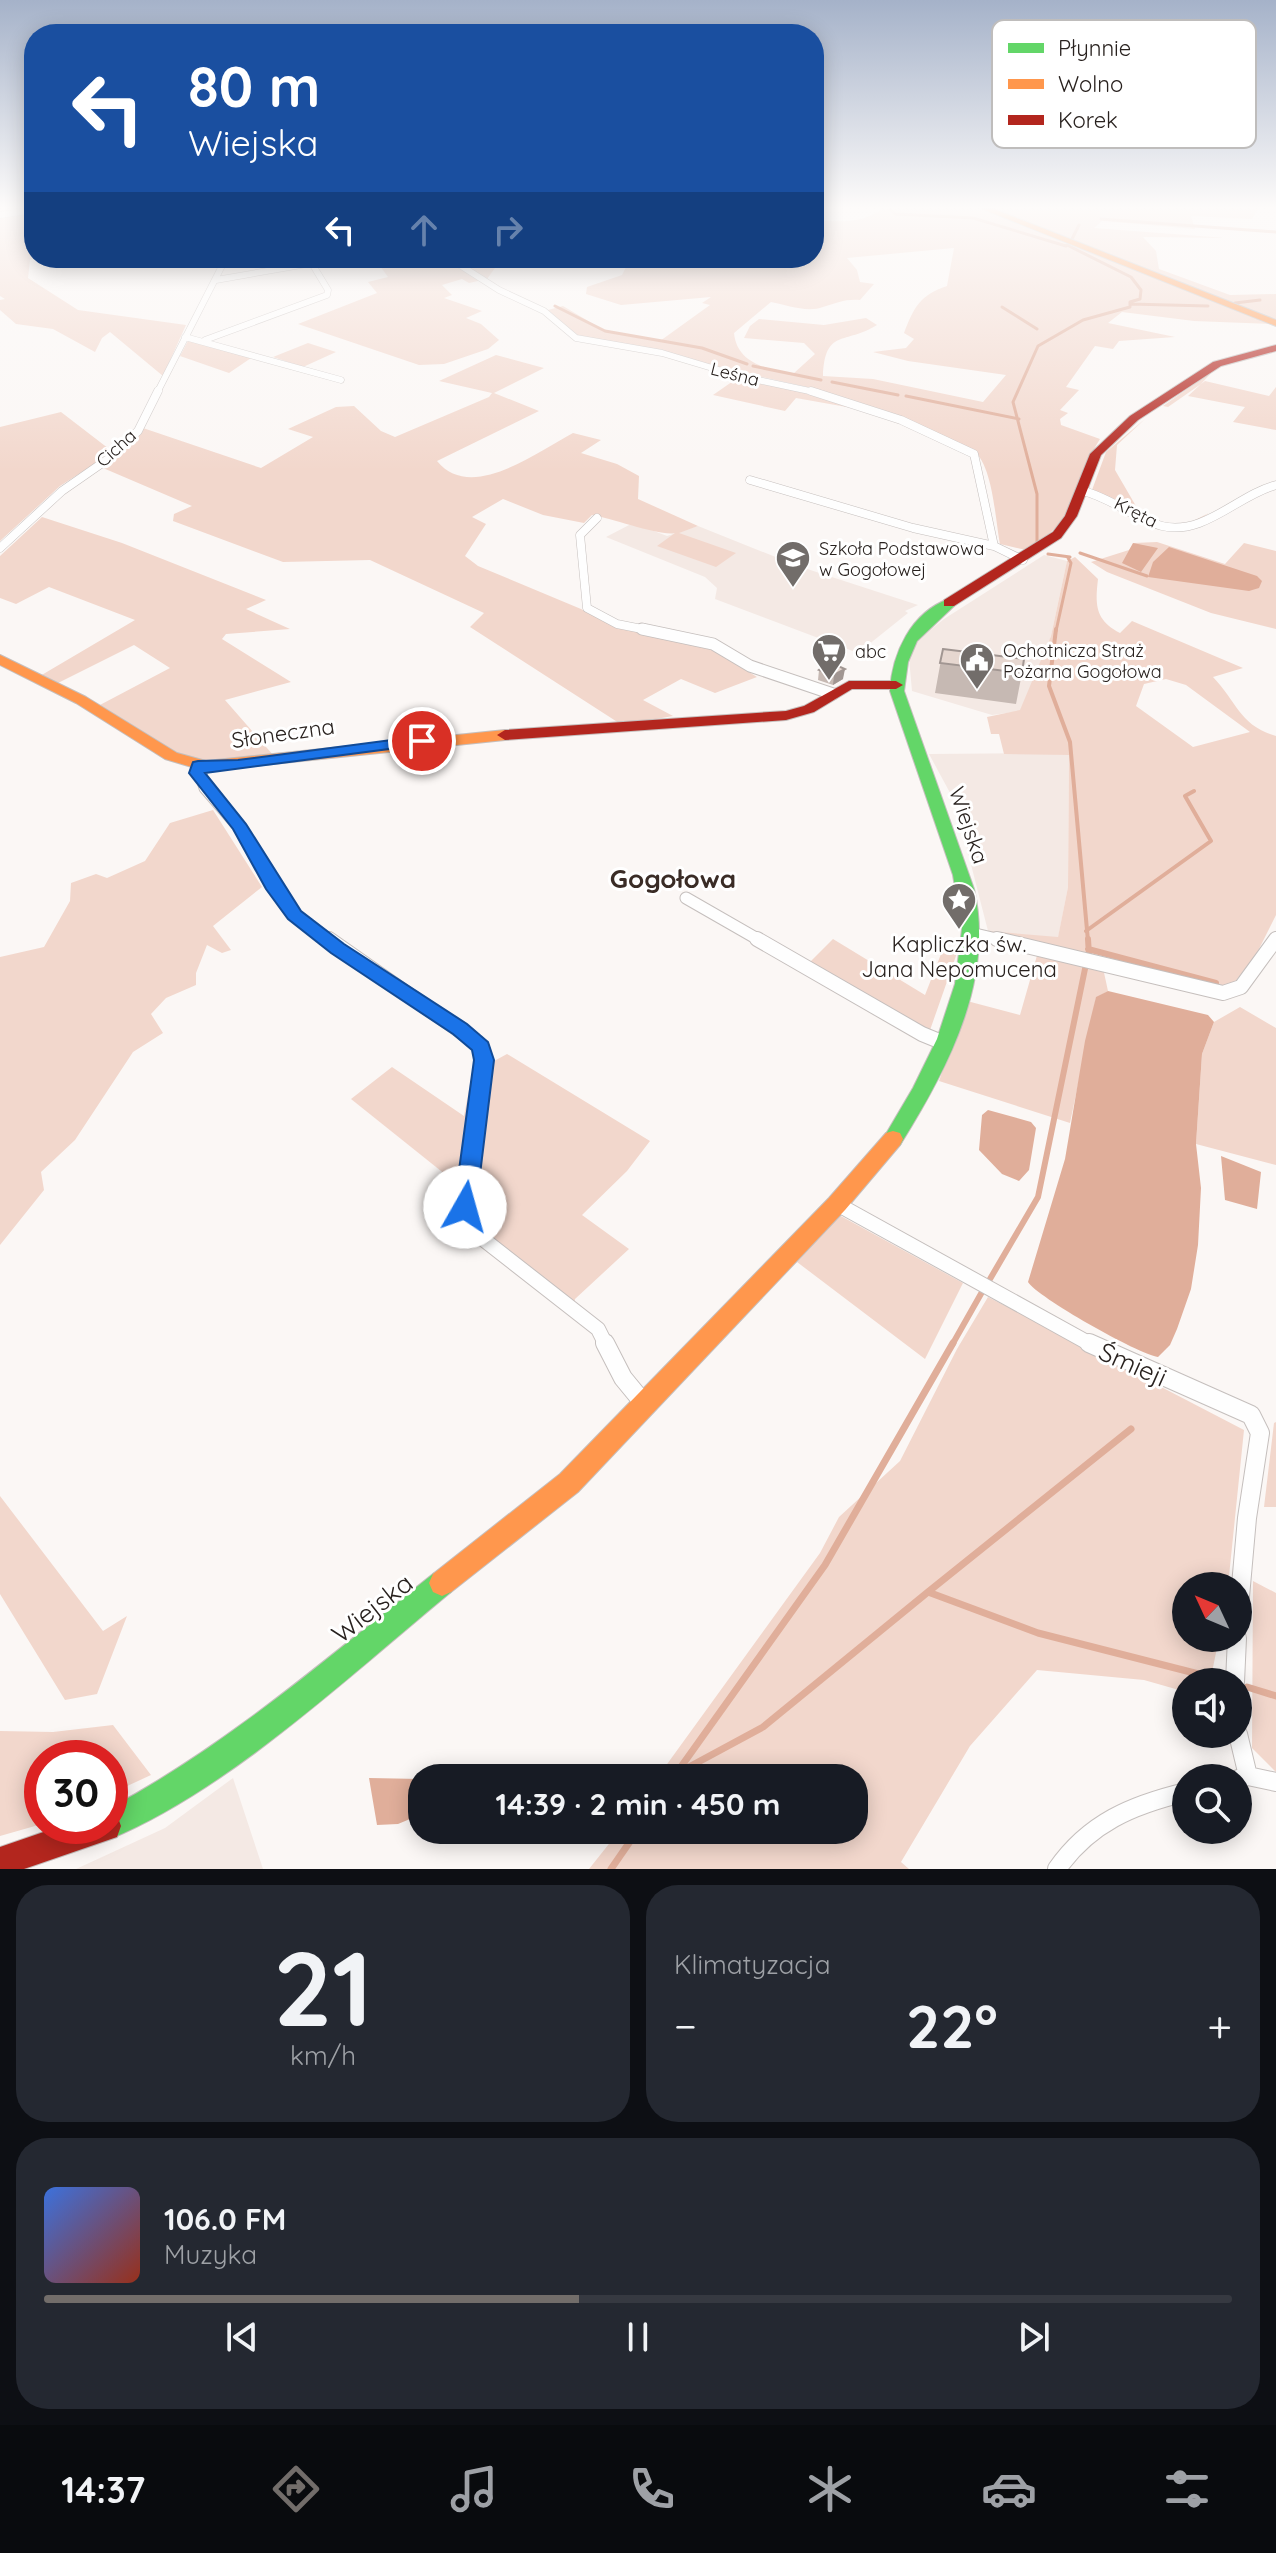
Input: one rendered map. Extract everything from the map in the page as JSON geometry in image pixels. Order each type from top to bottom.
[{"type":"street","points":[[207,296],[185,337],[205,340],[341,380]]},
{"type":"street","points":[[205,340],[324,296]]},
{"type":"street","name":"Leśna","points":[[510,296],[544,311],[576,338],[662,353],[739,376],[815,392],[941,437],[967,450],[978,462],[994,546]]},
{"type":"street","points":[[1208,296],[1276,323]]},
{"type":"street","name":"Cicha","points":[[0,548],[62,491],[108,459],[138,431],[161,391],[185,337]]},
{"type":"street","points":[[896,685],[895,670],[901,653],[921,624],[1023,560],[1063,528],[1083,491],[1097,453],[1133,421],[1207,369],[1276,348]]},
{"type":"street","points":[[750,480],[926,532],[994,546],[1023,560]]},
{"type":"street","name":"Kręta","points":[[1083,491],[1105,496],[1146,520],[1178,529],[1276,485]]},
{"type":"street","points":[[597,518],[580,535],[587,608],[617,624],[713,644],[750,666],[833,694]]},
{"type":"street","name":"Słoneczna","points":[[0,659],[81,700],[171,756],[198,766],[238,765],[429,740],[786,715],[809,709],[855,684],[896,685]]},
{"type":"street","name":"Wiejska","points":[[128,1815],[165,1797],[200,1773],[569,1483],[837,1204],[901,1128],[944,1043],[965,980],[971,933],[964,882],[896,685]]},
{"type":"street","points":[[198,766],[198,777],[240,827],[275,889],[294,915],[479,1044],[484,1060],[465,1207],[466,1220],[474,1232],[598,1329],[629,1387],[646,1406]]},
{"type":"street","points":[[686,898],[922,1034],[944,1043]]},
{"type":"street","points":[[971,933],[1223,993],[1241,987],[1276,939]]},
{"type":"street","name":"Śmieji","points":[[837,1204],[1100,1349],[1251,1415],[1260,1433],[1242,1572]]},
{"type":"street","points":[[1252,1778],[1276,1782]]},
{"type":"street","points":[[1057,1869],[1083,1836],[1105,1819],[1133,1804],[1172,1795]]},
{"type":"street","name":"Wiejska","points":[[0,1862],[53,1844]]},
{"type":"shaded area","points":[[0,296],[56,296],[78,310],[186,325],[163,376],[110,332],[102,338],[95,352],[53,329],[16,324],[0,310],[0,300],[5,299]]},
{"type":"shaded area","points":[[369,296],[449,296],[444,298],[482,311],[466,318],[481,324],[499,340],[488,349],[444,364],[419,365],[298,324]]},
{"type":"shaded area","points":[[593,296],[863,296],[860,300],[817,309],[771,302],[734,333],[736,343],[741,352],[755,363],[793,374],[815,354],[804,343],[744,338],[750,326],[759,319],[824,325],[866,318],[877,325],[833,344],[828,351],[823,376],[873,379],[983,402],[1006,375],[908,361],[873,352],[906,348],[914,339],[904,333],[915,309],[926,296],[1201,296],[1272,324],[1194,321],[1122,312],[1108,323],[1175,337],[1119,341],[1113,349],[1095,346],[1066,387],[1079,390],[1060,410],[1068,413],[1060,419],[1061,425],[1100,439],[1065,514],[1043,539],[1026,550],[1000,544],[988,477],[978,455],[970,448],[807,387],[577,336],[548,310],[563,306],[605,331],[660,341],[710,305],[702,303],[711,297],[621,305]]},
{"type":"shaded area","points":[[1216,296],[1276,296],[1276,320]]},
{"type":"shaded area","points":[[189,339],[254,356],[229,373],[180,356]]},
{"type":"shaded area","points":[[308,343],[336,352],[303,367],[273,357]]},
{"type":"shaded area","points":[[496,355],[544,368],[494,393],[539,411],[437,461],[451,473],[468,477],[504,470],[573,433],[601,440],[581,453],[617,464],[639,476],[638,499],[698,526],[679,533],[736,553],[716,567],[657,546],[675,533],[592,515],[584,523],[543,515],[503,499],[472,517],[486,524],[465,556],[478,566],[609,624],[707,646],[757,677],[715,693],[681,679],[643,700],[673,716],[622,725],[470,627],[484,613],[370,560],[283,562],[173,521],[174,514],[192,506],[103,468],[143,428],[261,468],[313,437],[288,429],[336,407],[354,406],[381,431],[395,437],[489,397],[492,393],[439,381]]},
{"type":"shaded area","points":[[1213,371],[1201,384],[1168,407],[1163,406]]},
{"type":"shaded area","points":[[736,379],[786,387],[869,411],[796,398],[785,411],[713,395]]},
{"type":"shaded area","points":[[1205,381],[1269,396],[1276,387],[1276,430],[1233,422],[1245,407],[1188,396]]},
{"type":"shaded area","points":[[61,412],[113,452],[60,486],[0,541],[0,427]]},
{"type":"shaded area","points":[[1145,419],[1117,445],[1115,470],[1140,513],[1147,518],[1180,527],[1141,517],[1121,502],[1092,490],[1106,452]]},
{"type":"shaded area","points":[[42,517],[122,543],[266,600],[246,609],[290,629],[226,634],[222,639],[291,682],[225,700],[274,756],[209,762],[175,755],[98,706],[170,668],[134,645],[58,683],[40,676],[135,620],[49,587],[16,604],[0,598],[0,556]]},
{"type":"shaded area","name":"Szkoła Podstawowa w Gogołowej","points":[[633,523],[667,536],[698,526],[798,566],[918,605],[905,611],[908,613],[858,653],[715,599],[717,588],[705,577],[606,537]]},
{"type":"shaded area","points":[[1157,542],[1225,564],[1244,543],[1276,551],[1276,629],[1211,613],[1107,572],[1091,562],[1129,550],[1134,543]]},
{"type":"shaded area","points":[[1133,543],[1158,548],[1141,572],[1122,563]]},
{"type":"shaded area","points":[[1169,547],[1257,576],[1262,581],[1259,588],[1249,591],[1148,577],[1153,562]]},
{"type":"shaded area","points":[[1044,555],[1067,561],[1051,636],[1021,711],[992,715],[912,691],[909,658],[919,639],[944,619]]},
{"type":"shaded area","points":[[1075,557],[1098,579],[1098,611],[1106,623],[1120,633],[1132,621],[1243,668],[1213,677],[1246,719],[1276,736],[1276,915],[1256,955],[1234,983],[1219,987],[988,931],[1058,937],[1068,887],[1069,755],[1004,754],[999,734],[991,734],[987,717],[1020,710],[1051,636],[1067,561]],"holes":[[[1166,679],[1186,685],[1250,732],[1193,747],[1136,706],[1144,684]]]},
{"type":"shaded area","points":[[929,754],[1069,755],[1068,887],[1058,938],[988,931],[955,802]]},
{"type":"shaded area","points":[[213,810],[262,887],[213,926],[231,950],[222,953],[207,945],[196,973],[196,985],[166,998],[151,1014],[163,1033],[133,1052],[75,1140],[41,1172],[44,1190],[0,1245],[0,957],[44,947],[70,901],[71,883],[96,874],[107,878],[145,861],[170,823]]},
{"type":"shaded area","points":[[833,939],[925,995],[943,949],[957,953],[929,1033],[809,963]]},
{"type":"shaded area","points":[[1038,952],[1103,968],[1108,991],[1096,998],[1070,1123],[939,1081],[967,1001],[1020,1015]]},
{"type":"shaded area","points":[[1108,991],[1208,1015],[1214,1022],[1202,1054],[1196,1144],[1201,1188],[1198,1245],[1191,1289],[1170,1345],[1158,1357],[1089,1324],[1049,1300],[1028,1282],[1065,1159],[1085,1041],[1096,997]]},
{"type":"shaded area","points":[[1240,1007],[1276,1028],[1276,1165],[1196,1144],[1202,1054],[1214,1022]]},
{"type":"shaded area","points":[[507,1054],[650,1141],[627,1171],[582,1215],[629,1249],[575,1299],[572,1317],[460,1231],[461,1187],[351,1099],[392,1067],[464,1116],[472,1073]]},
{"type":"shaded area","points":[[988,1110],[1031,1122],[1036,1128],[1029,1170],[1019,1181],[1002,1174],[979,1150],[982,1115]]},
{"type":"shaded area","points":[[1221,1156],[1261,1172],[1257,1209],[1225,1200]]},
{"type":"shaded area","points":[[839,1215],[963,1283],[925,1359],[797,1262]]},
{"type":"shaded area","points":[[988,1297],[1244,1430],[1229,1572],[1172,1572],[1172,1652],[1216,1652],[1213,1668],[1172,1668],[1172,1688],[1144,1680],[1037,1670],[970,1746],[901,1862],[909,1869],[589,1869],[609,1844],[868,1844],[868,1764],[667,1764],[820,1553],[839,1517],[900,1461],[957,1349]]},
{"type":"shaded area","points":[[1274,1423],[1276,1507],[1264,1507]]},
{"type":"shaded area","points":[[0,1496],[103,1631],[127,1616],[97,1694],[65,1700],[0,1594]]},
{"type":"shaded area","points":[[1253,1581],[1276,1593],[1276,1772],[1252,1748]]},
{"type":"shaded area","points":[[113,1725],[124,1740],[24,1740],[24,1829],[0,1836],[0,1731],[53,1732]]},
{"type":"shaded area","points":[[128,1745],[151,1775],[128,1786]]},
{"type":"shaded area","points":[[233,1778],[263,1869],[76,1869],[165,1828]]},
{"type":"shaded area","points":[[369,1778],[408,1779],[408,1820],[398,1824],[377,1825]]},
{"type":"building","points":[[943,649],[1024,659],[1022,673],[940,663]]},
{"type":"building","points":[[829,662],[845,669],[834,675],[819,670]]},
{"type":"waterway","points":[[1130,304],[1140,296]]},
{"type":"waterway","points":[[1235,303],[1260,300]]},
{"type":"waterway","points":[[1017,419],[1013,402],[1038,346],[1083,320],[1130,307],[1130,304]]},
{"type":"waterway","points":[[1130,304],[1208,306]]},
{"type":"waterway","points":[[555,306],[605,331],[702,348],[747,364]]},
{"type":"waterway","points":[[1002,307],[1037,329]]},
{"type":"waterway","points":[[753,366],[821,380]]},
{"type":"waterway","points":[[832,382],[898,395]]},
{"type":"waterway","points":[[906,396],[1017,419]]},
{"type":"waterway","points":[[1017,419],[1037,494],[1037,544]]},
{"type":"waterway","points":[[1080,553],[1147,576]]},
{"type":"waterway","points":[[1048,554],[1070,557]]},
{"type":"waterway","points":[[1056,631],[1071,563],[1068,558]]},
{"type":"waterway","points":[[1056,629],[1049,686],[1070,742],[1087,930]]},
{"type":"waterway","points":[[1087,930],[1211,841],[1185,796],[1194,791]]},
{"type":"waterway","points":[[1087,930],[1088,941]]},
{"type":"waterway","points":[[1088,939],[1089,949]]},
{"type":"waterway","points":[[1089,949],[1216,983]]},
{"type":"waterway","points":[[1089,949],[1089,955]]},
{"type":"waterway","points":[[990,1279],[1038,1197],[1086,964]]},
{"type":"waterway","points":[[952,1345],[982,1292]]},
{"type":"waterway","points":[[683,1764],[825,1565],[953,1343]]},
{"type":"waterway","points":[[928,1592],[1131,1429]]},
{"type":"waterway","points":[[695,1764],[763,1727],[928,1592]]},
{"type":"waterway","points":[[928,1592],[1038,1633],[1175,1668]]},
{"type":"waterway","points":[[1252,1689],[1276,1696]]},
{"type":"waterway","points":[[611,1869],[628,1844]]},
{"type":"traffic: fast","points":[[893,1139],[922,1091],[947,1039],[957,1012],[969,956],[971,929],[965,889],[897,691],[904,650],[917,630],[949,603]]},
{"type":"traffic: fast","points":[[128,1814],[241,1744],[442,1583]]},
{"type":"traffic: slow","points":[[1208,296],[1276,323]]},
{"type":"traffic: slow","points":[[0,659],[81,700],[171,756],[205,766],[505,735]]},
{"type":"traffic: slow","points":[[442,1583],[569,1483],[837,1204],[893,1139]]},
{"type":"traffic: jam","points":[[949,603],[1057,535],[1071,516],[1096,454],[1134,418],[1217,364],[1276,348]]},
{"type":"traffic: jam","points":[[505,735],[786,715],[809,709],[849,685],[896,685]]},
{"type":"traffic: jam","points":[[0,1862],[53,1844]]},
{"type":"place","name":"Szkoła Podstawowa w Gogołowej","points":[[793,589]]},
{"type":"place","name":"abc","points":[[829,682]]},
{"type":"place","name":"Ochotnicza Straż Pożarna Gogołowa","points":[[977,691]]},
{"type":"place","name":"Kapliczka św. Jana Nepomucena","points":[[959,931]]},
{"type":"district","name":"Gogołowa","points":[[673,878]]},
{"type":"route","points":[[422,741],[357,747],[238,765],[198,766],[197,773],[240,827],[275,889],[294,915],[337,948],[460,1029],[481,1047],[484,1060],[465,1207]]}]
